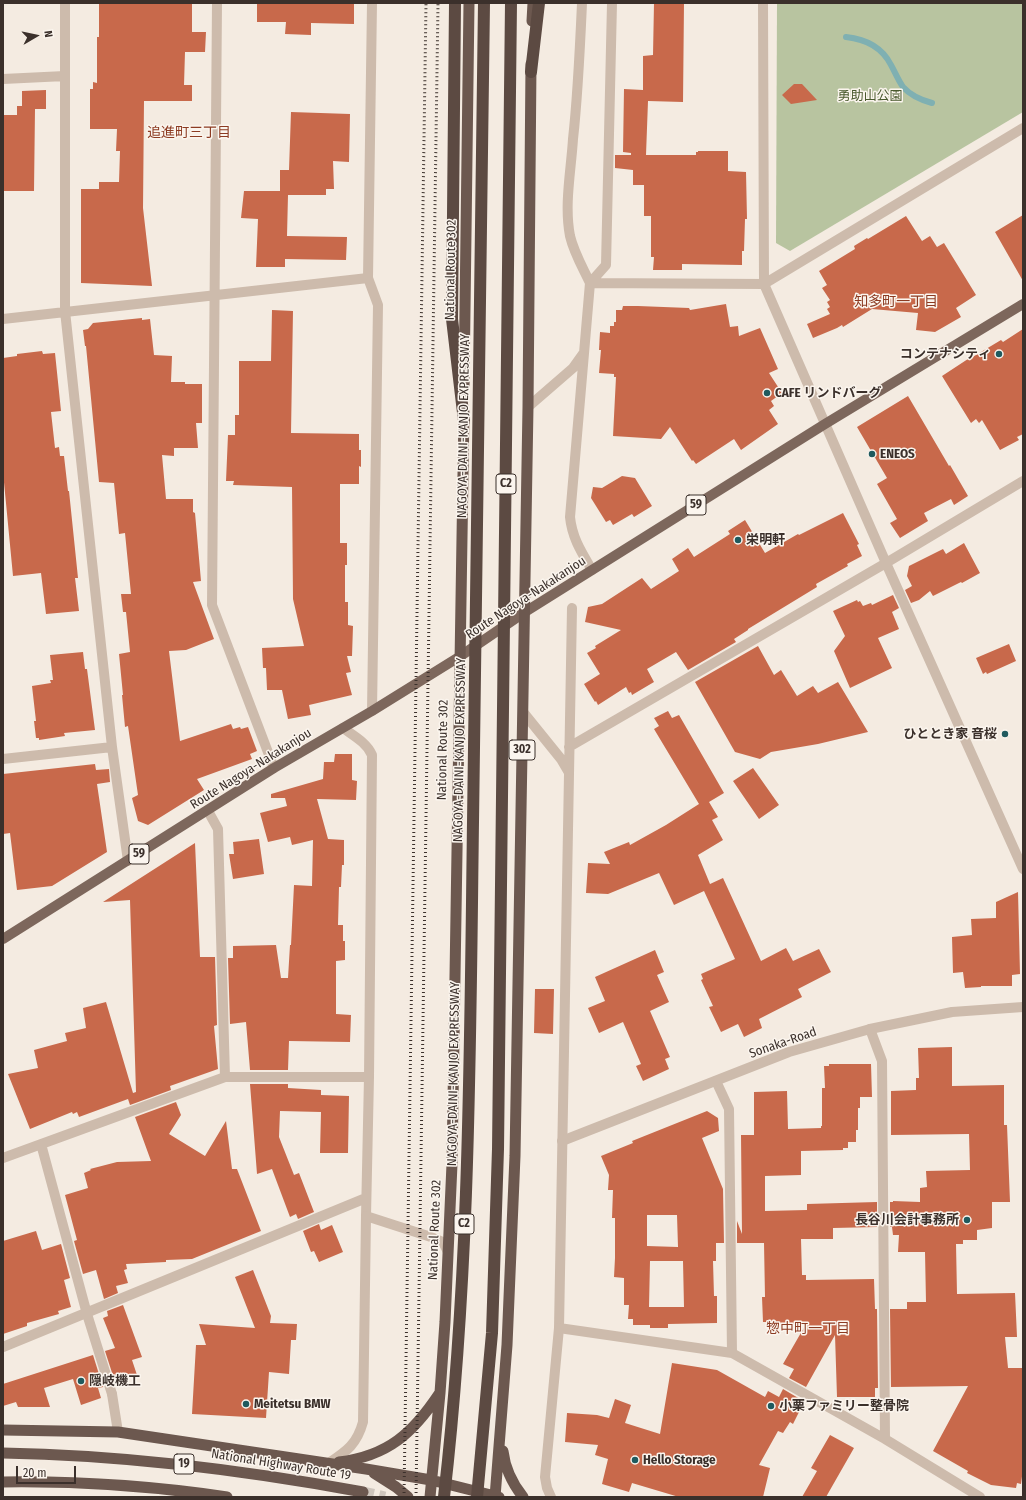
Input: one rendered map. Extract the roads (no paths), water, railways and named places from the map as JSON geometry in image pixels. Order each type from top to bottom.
[{"type":"highway","points":[[456,3],[452,319],[464,421]]},
{"type":"highway","name":"National Route 302","points":[[430,1497],[440,1392],[452,1164],[469,3]]},
{"type":"highway","name":"NAGOYA-DAINI-KANJO EXPRESSWAY","points":[[444,1497],[457,1358],[466,1201],[484,3]]},
{"type":"highway","name":"C2","points":[[477,1497],[492,1333],[498,1149],[511,3]]},
{"type":"highway","name":"302","points":[[496,1497],[508,1337],[514,1179],[525,612],[533,3]]},
{"type":"highway","points":[[531,72],[539,3]]},
{"type":"highway","points":[[329,1463],[352,1460],[385,1448],[399,1440],[413,1429],[440,1392]]},
{"type":"highway","points":[[3,1430],[118,1432],[329,1463],[431,1480],[496,1497]]},
{"type":"highway","points":[[501,1432],[506,1468],[511,1480],[523,1497]]},
{"type":"highway","name":"National Highway Route 19","points":[[3,1453],[115,1458],[207,1467],[363,1492]]},
{"type":"highway","points":[[366,1469],[382,1477],[408,1497]]},
{"type":"highway","points":[[431,1480],[438,1497]]},
{"type":"highway","name":"19","points":[[3,1482],[76,1483],[150,1488],[227,1497]]},
{"type":"main road","name":"Route Nagoya-Nakakanjou","points":[[3,939],[274,768],[372,711],[459,657],[525,612],[825,424],[1023,304]]},
{"type":"street","points":[[65,3],[65,311],[112,747],[128,861]]},
{"type":"street","points":[[217,3],[212,605],[274,768]]},
{"type":"street","points":[[372,3],[368,278],[378,305],[372,711]]},
{"type":"street","points":[[582,3],[578,82],[568,198],[568,221],[570,237],[590,283],[570,517],[571,528],[575,541],[592,570]]},
{"type":"street","points":[[590,283],[606,265],[612,3]]},
{"type":"street","points":[[763,3],[764,284],[886,563],[1023,869]]},
{"type":"street","points":[[3,80],[65,76]]},
{"type":"street","points":[[590,283],[764,284],[1023,128]]},
{"type":"street","points":[[3,319],[368,278]]},
{"type":"street","points":[[528,407],[573,368],[585,350]]},
{"type":"street","points":[[569,747],[886,563],[1023,481]]},
{"type":"street","points":[[551,1497],[547,1488],[545,1477],[559,1328],[572,608]]},
{"type":"street","points":[[523,712],[561,759],[568,773]]},
{"type":"street","points":[[329,1463],[348,1450],[355,1442],[360,1433],[363,1422],[369,1076],[372,755],[365,744],[343,728]]},
{"type":"street","points":[[3,759],[112,747]]},
{"type":"street","points":[[208,811],[218,829],[225,1077]]},
{"type":"street","name":"Sonaka-Road","points":[[562,1141],[789,1052],[870,1029],[952,1012],[1023,1007]]},
{"type":"street","points":[[870,1029],[882,1061],[884,1439]]},
{"type":"street","points":[[3,1158],[225,1077],[369,1076]]},
{"type":"street","points":[[716,1081],[729,1109],[732,1353]]},
{"type":"street","points":[[41,1144],[87,1314],[112,1394],[118,1432]]},
{"type":"street","points":[[3,1347],[87,1314],[366,1198]]},
{"type":"street","points":[[366,1216],[443,1242],[448,1252]]},
{"type":"street","points":[[559,1328],[732,1353],[884,1439],[980,1497]]},
{"type":"waterway","points":[[846,37],[866,42],[878,49],[887,59],[903,87],[916,97],[932,103]]},
{"type":"tunnel","points":[[363,1492],[385,1497]]},
{"type":"railway","points":[[404,1497],[426,3]]},
{"type":"railway","points":[[416,1497],[438,3]]},
{"type":"place","name":"コンテナシティ","points":[[999,354]]},
{"type":"place","name":"CAFE リンドバーグ","points":[[767,393]]},
{"type":"place","name":"ENEOS","points":[[872,454]]},
{"type":"place","name":"栄明軒","points":[[738,540]]},
{"type":"place","name":"ひととき家 音桜","points":[[1005,734]]},
{"type":"place","name":"長谷川会計事務所","points":[[967,1220]]},
{"type":"place","name":"隠岐機工","points":[[81,1381]]},
{"type":"place","name":"Meitetsu BMW","points":[[246,1404]]},
{"type":"place","name":"小栗ファミリー整骨院","points":[[771,1406]]},
{"type":"place","name":"Hello Storage","points":[[635,1460]]},
{"type":"district","name":"追進町三丁目","points":[[189,133]]},
{"type":"district","name":"知多町一丁目","points":[[896,302]]},
{"type":"district","name":"惣中町一丁目","points":[[808,1329]]},
{"type":"park label","name":"勇助山公園","points":[[870,96]]}]
